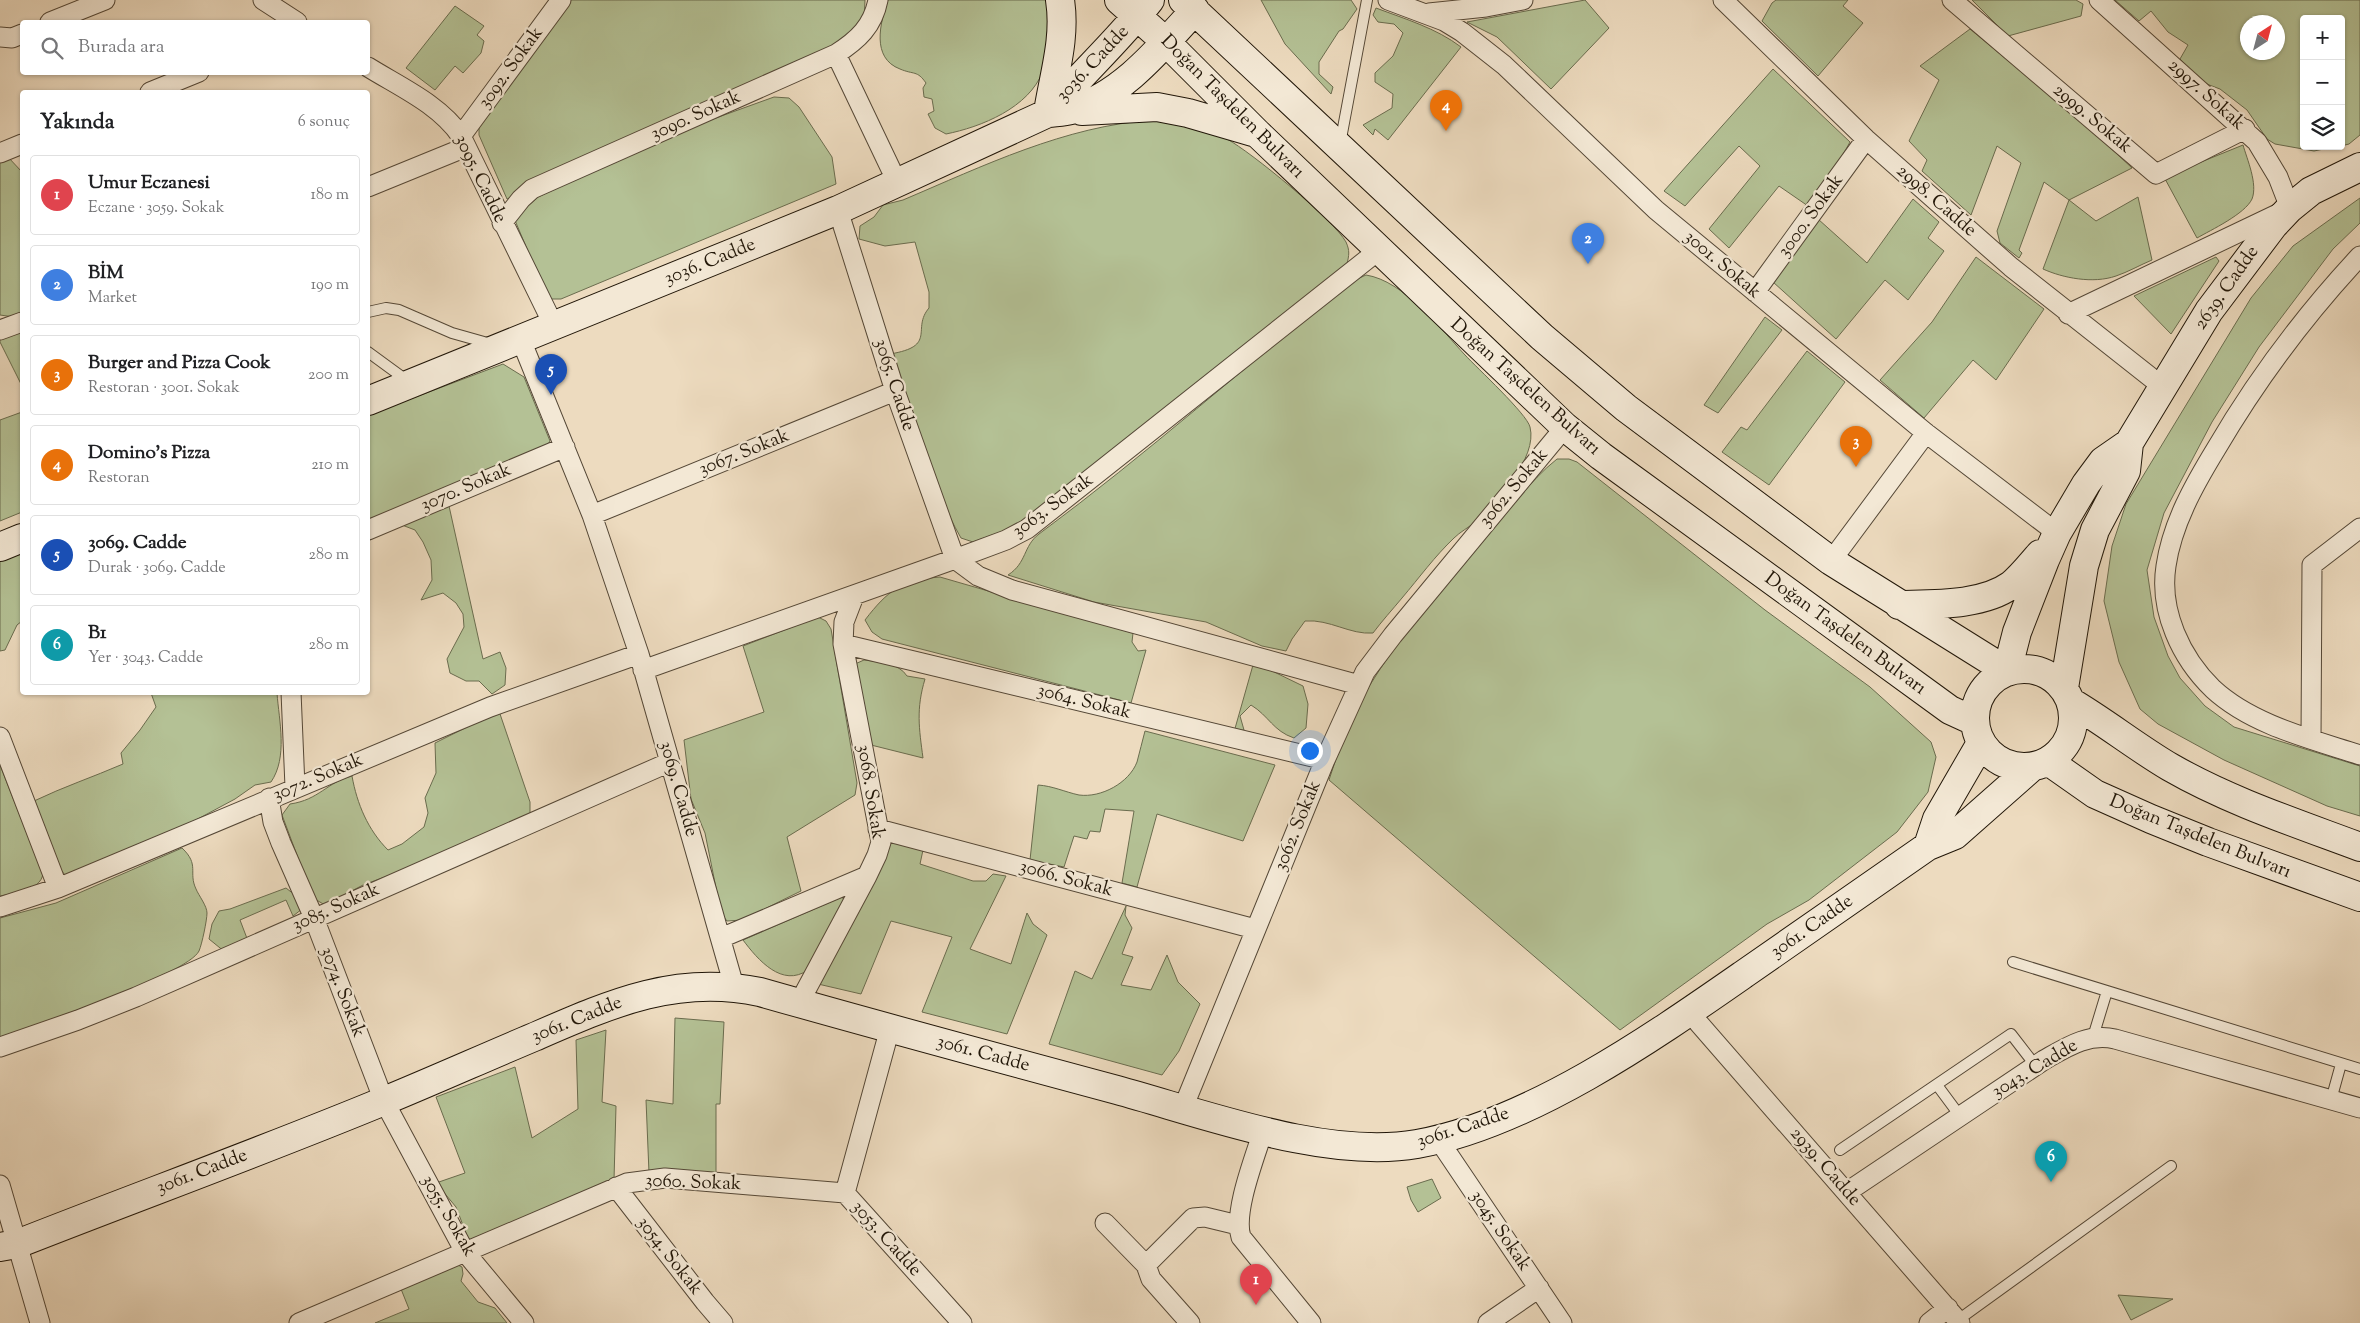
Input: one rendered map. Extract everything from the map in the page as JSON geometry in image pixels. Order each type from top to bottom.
[{"type":"street","points":[[55,20],[105,0]]},
{"type":"street","points":[[263,0],[294,20]]},
{"type":"street","name":"3092. Sokak","points":[[464,141],[561,0]]},
{"type":"street","name":"3090. Sokak","points":[[502,224],[521,199],[532,190],[836,54],[862,34],[872,20],[878,0]]},
{"type":"street","points":[[1060,0],[1062,42],[1048,113],[1157,107],[1188,113],[1256,133]]},
{"type":"street","name":"3001. Sokak","points":[[1388,0],[1425,13],[1462,32],[1504,66],[1656,210],[1926,433],[2057,533]]},
{"type":"street","points":[[1425,13],[1486,8],[1523,0]]},
{"type":"street","name":"2998. Cadde","points":[[1723,0],[1866,139],[2012,268],[2163,387]]},
{"type":"street","name":"2999. Sokak","points":[[1952,0],[2156,174],[2245,130]]},
{"type":"street","name":"2997. Sokak","points":[[2099,0],[2245,130],[2267,156],[2290,208]]},
{"type":"street","points":[[1192,3],[1340,146],[1596,384],[1831,561],[1898,605],[2007,671]]},
{"type":"street","name":"3036. Cadde","points":[[370,400],[513,344],[838,210],[1048,113],[1071,110],[1103,96],[1130,76],[1166,42],[1192,3]]},
{"type":"street","name":"3036. Cadde","points":[[1048,113],[1136,5]]},
{"type":"street","name":"Doğan Taşdelen Bulvarı","points":[[1136,5],[1166,42],[1256,133],[1514,382],[1564,427],[1609,462],[1950,710],[1978,732],[1991,755],[2003,763],[2017,767],[2040,764],[2095,794],[2151,819],[2208,842],[2360,897]]},
{"type":"street","points":[[0,37],[12,38],[20,35]]},
{"type":"street","points":[[836,54],[898,182]]},
{"type":"street","name":"3095. Cadde","points":[[370,68],[442,113],[464,141],[502,224],[554,326]]},
{"type":"street","points":[[155,90],[192,75]]},
{"type":"street","name":"3000. Sokak","points":[[1755,292],[1866,139]]},
{"type":"street","points":[[370,186],[464,141]]},
{"type":"street","points":[[0,154],[20,145]]},
{"type":"street","name":"2639. Cadde","points":[[2007,671],[2026,607],[2057,533],[2095,470],[2103,461],[2129,443],[2191,339],[2230,281],[2273,226],[2290,208],[2311,191],[2360,167]]},
{"type":"street","points":[[2068,314],[2290,208]]},
{"type":"street","name":"3065. Cadde","points":[[838,210],[895,391],[954,559]]},
{"type":"street","name":"3063. Sokak","points":[[641,662],[854,596],[1006,540],[1037,522],[1379,250]]},
{"type":"street","points":[[2360,256],[2285,344],[2228,427],[2188,500],[2174,532],[2166,568],[2165,587],[2170,619],[2182,648],[2203,678],[2228,701],[2243,711],[2311,739],[2360,755]]},
{"type":"street","points":[[0,330],[20,323]]},
{"type":"street","name":"3069. Cadde","points":[[513,344],[564,447],[592,515],[641,662],[734,986]]},
{"type":"street","name":"3067. Sokak","points":[[592,515],[895,391]]},
{"type":"street","name":"3062. Sokak","points":[[1183,1108],[1325,760],[1359,685],[1384,646],[1564,427]]},
{"type":"street","points":[[1831,561],[1926,433]]},
{"type":"street","name":"2639. Cadde","points":[[2067,695],[2084,566],[2095,530],[2126,471],[2129,443]]},
{"type":"street","name":"3070. Sokak","points":[[370,529],[564,447]]},
{"type":"street","points":[[2311,739],[2312,565],[2360,528]]},
{"type":"street","points":[[1898,605],[1943,604],[1992,594],[2011,585],[2057,533]]},
{"type":"street","points":[[0,547],[20,539]]},
{"type":"street","points":[[954,559],[978,576],[1012,590],[1359,685]]},
{"type":"street","name":"3068. Sokak","points":[[799,1003],[867,876],[877,855],[880,842],[843,644],[844,622],[854,596]]},
{"type":"street","name":"3064. Sokak","points":[[843,644],[1325,760]]},
{"type":"street","name":"3072. Sokak","points":[[0,907],[58,888],[295,787],[490,707],[641,662]]},
{"type":"street","points":[[1928,846],[1937,819],[1978,732],[1975,711],[1982,691],[1997,676],[2007,671],[2022,669],[2038,670],[2052,677],[2067,695],[2170,767],[2247,803],[2360,847]]},
{"type":"street","points":[[291,695],[295,787]]},
{"type":"street","points":[[2040,764],[2058,755],[2070,736],[2073,714],[2067,695]]},
{"type":"street","points":[[0,737],[58,888]]},
{"type":"street","name":"3085. Sokak","points":[[0,1047],[110,1008],[670,762]]},
{"type":"street","name":"3061. Cadde","points":[[8,1245],[384,1101],[620,1001],[688,986],[734,986],[1263,1130],[1303,1139],[1362,1147],[1394,1147],[1438,1139],[1475,1128],[1540,1100],[1624,1054],[1689,1012],[1928,846],[1955,835],[2040,764]]},
{"type":"street","name":"3074. Sokak","points":[[269,798],[273,822],[314,918],[384,1101]]},
{"type":"street","name":"3066. Sokak","points":[[878,829],[1255,929]]},
{"type":"street","points":[[721,938],[867,876]]},
{"type":"street","name":"2939. Cadde","points":[[1689,1012],[1955,1317]]},
{"type":"street","name":"3053. Cadde","points":[[890,1028],[845,1193],[962,1323]]},
{"type":"street","name":"3043. Cadde","points":[[1847,1192],[2035,1065],[2071,1044],[2094,1037],[2115,1039],[2360,1108]]},
{"type":"street","name":"3055. Sokak","points":[[384,1101],[465,1252],[524,1323]]},
{"type":"street","points":[[1263,1130],[1238,1225],[1241,1237],[1311,1323]]},
{"type":"street","name":"3045. Sokak","points":[[1438,1139],[1562,1323]]},
{"type":"street","name":"3060. Sokak","points":[[299,1323],[616,1187],[638,1180],[665,1178],[845,1193]]},
{"type":"street","points":[[0,1185],[8,1245],[40,1323]]},
{"type":"street","name":"3054. Sokak","points":[[616,1187],[723,1323]]},
{"type":"street","points":[[1146,1266],[1193,1218],[1205,1216],[1238,1225]]},
{"type":"street","points":[[1105,1223],[1146,1266],[1151,1279],[1190,1323]]},
{"type":"street","points":[[1488,1323],[1538,1288]]},
{"type":"street","points":[[1929,1323],[1955,1317]]},
{"type":"lane","points":[[1340,146],[1367,0]]},
{"type":"lane","points":[[370,312],[386,308],[399,310],[452,333],[513,344]]},
{"type":"lane","points":[[370,353],[411,384]]},
{"type":"lane","points":[[2013,962],[2360,1069]]},
{"type":"lane","points":[[2094,1037],[2107,991]]},
{"type":"lane","points":[[1840,1150],[2011,1034],[2035,1065]]},
{"type":"lane","points":[[2331,1100],[2341,1064]]},
{"type":"lane","points":[[1937,1085],[1960,1116]]},
{"type":"lane","points":[[1955,1317],[2171,1166]]},
{"type":"green space","points":[[570,0],[865,0],[864,22],[855,36],[507,199],[479,135],[479,120]]},
{"type":"green space","points":[[888,0],[1051,0],[1054,22],[1043,71],[1027,95],[1002,114],[960,131],[946,134],[935,128],[928,114],[934,111],[932,99],[924,97],[923,88],[926,83],[923,79],[918,74],[900,69],[891,64],[881,48],[882,19]]},
{"type":"green space","points":[[1261,0],[1351,0],[1357,9],[1343,29],[1339,31],[1319,62],[1319,74],[1333,87],[1331,94],[1285,44]]},
{"type":"green space","points":[[1585,0],[1609,28],[1551,89],[1497,37],[1467,22]]},
{"type":"green space","points":[[1776,0],[1848,0],[1843,6],[1863,23],[1818,76],[1762,21],[1772,3]]},
{"type":"green space","points":[[1972,0],[2076,0],[2083,4],[2081,16],[2008,36]]},
{"type":"green space","points":[[2115,0],[2360,0],[2360,135],[2345,145],[2345,15],[2300,15],[2300,148],[2275,144],[2267,139],[2247,110],[2220,89],[2204,83],[2180,59],[2188,45],[2168,32],[2151,11],[2139,21]]},
{"type":"green space","points":[[455,6],[484,26],[477,35],[484,41],[481,53],[463,73],[455,66],[435,90],[406,68]]},
{"type":"green space","points":[[1376,8],[1431,29],[1461,47],[1388,140],[1375,129],[1373,135],[1363,125],[1392,108],[1393,94],[1375,82],[1375,73],[1393,56],[1403,33],[1394,24],[1378,22],[1373,15]]},
{"type":"green space","points":[[1970,29],[2086,125],[2132,168],[2069,200],[2044,182],[2019,250],[2022,253],[2019,258],[2000,243],[1997,231],[2021,163],[1997,146],[1971,215],[1922,171],[1927,160],[1909,141],[1939,80],[1920,66]]},
{"type":"green space","points":[[1773,69],[1850,142],[1836,167],[1808,206],[1779,186],[1729,248],[1709,229],[1760,166],[1739,146],[1685,206],[1664,191]]},
{"type":"green space","points":[[774,97],[789,98],[799,107],[832,157],[836,184],[561,299],[552,299],[545,292],[514,218],[538,197],[677,132]]},
{"type":"green space","points":[[1153,120],[1209,131],[1227,139],[1254,157],[1326,218],[1346,242],[1349,255],[1347,264],[1023,524],[973,542],[961,538],[931,471],[890,354],[905,351],[919,341],[924,316],[929,308],[929,292],[915,242],[885,246],[859,239],[860,226],[874,217],[883,205],[903,200],[994,161],[1088,130]]},
{"type":"green space","points":[[2243,145],[2253,179],[2252,199],[2235,216],[2197,238],[2164,177]]},
{"type":"green space","points":[[8,157],[20,170],[20,315],[14,317],[0,315],[0,161]]},
{"type":"green space","points":[[2138,197],[2152,260],[2125,273],[2098,280],[2078,279],[2043,269],[2069,200],[2096,221]]},
{"type":"green space","points":[[2360,198],[2360,223],[2333,249],[2259,347],[2212,422],[2164,513],[2147,570],[2154,617],[2168,656],[2180,678],[2205,706],[2234,727],[2360,766],[2360,816],[2327,806],[2224,760],[2158,724],[2140,709],[2119,662],[2104,601],[2112,546],[2126,504],[2251,298],[2293,246]]},
{"type":"green space","points":[[1913,199],[1939,222],[1928,238],[1944,251],[1908,300],[1885,280],[1836,339],[1773,282],[1818,219],[1867,263]]},
{"type":"green space","points":[[1976,257],[2044,309],[1996,380],[1973,360],[1924,418],[1880,380],[1932,322]]},
{"type":"green space","points":[[2216,257],[2219,261],[2171,334],[2134,296]]},
{"type":"green space","points":[[1366,275],[1394,286],[1433,319],[1520,412],[1530,427],[1531,439],[1522,465],[1504,491],[1475,522],[1456,536],[1440,552],[1373,633],[1356,632],[1323,622],[1305,621],[1286,651],[1262,646],[1206,622],[1094,602],[1008,575],[1019,565],[1030,544],[1039,534],[1158,441],[1353,281]]},
{"type":"green space","points":[[1765,317],[1782,330],[1718,413],[1704,405]]},
{"type":"green space","points":[[20,331],[20,382],[0,342],[0,336]]},
{"type":"green space","points":[[1807,351],[1845,382],[1769,485],[1722,452],[1741,427],[1747,430]]},
{"type":"green space","points":[[503,364],[524,377],[550,441],[546,447],[370,519],[370,414]]},
{"type":"green space","points":[[20,413],[20,513],[0,521],[0,420]]},
{"type":"green space","points":[[1557,459],[1569,459],[1577,462],[1765,610],[1870,687],[1931,742],[1936,757],[1928,792],[1897,832],[1809,900],[1767,924],[1620,1030],[1329,780],[1341,744],[1356,709],[1380,668],[1422,612],[1528,487]]},
{"type":"green space","points":[[449,506],[483,659],[500,652],[506,668],[505,685],[492,694],[479,681],[466,681],[450,673],[447,659],[464,627],[463,614],[456,603],[443,593],[421,600],[432,580],[431,560],[415,530],[402,525]]},
{"type":"green space","points":[[20,551],[20,623],[5,650],[0,651],[0,559]]},
{"type":"green space","points":[[940,577],[1133,633],[1132,642],[1138,651],[1146,650],[1131,703],[882,639],[872,632],[865,620],[889,594],[897,588],[915,581]]},
{"type":"green space","points":[[818,617],[826,621],[831,629],[857,783],[855,795],[787,837],[801,891],[742,920],[727,921],[721,913],[705,833],[691,799],[684,740],[764,712],[743,646]]},
{"type":"green space","points":[[864,660],[888,664],[899,668],[907,676],[925,679],[919,709],[923,758],[867,744],[855,664]]},
{"type":"green space","points":[[1253,665],[1268,669],[1303,686],[1308,704],[1306,728],[1294,738],[1281,731],[1251,705],[1240,716],[1244,730],[1234,732]]},
{"type":"green space","points":[[152,695],[277,695],[281,750],[276,772],[271,782],[255,785],[235,799],[194,821],[65,875],[61,870],[34,801],[123,764],[121,753],[156,707]]},
{"type":"green space","points":[[499,711],[530,802],[530,816],[401,871],[363,885],[325,905],[313,898],[282,815],[290,804],[308,799],[336,782],[352,776],[360,806],[375,834],[388,850],[402,844],[424,827],[428,813],[425,798],[436,773],[435,743]]},
{"type":"green space","points":[[1145,731],[1275,765],[1243,841],[1157,814],[1137,887],[1122,883],[1134,811],[1105,809],[1100,832],[1090,831],[1087,839],[1074,836],[1064,867],[1030,860],[1038,785],[1079,795],[1096,794],[1113,788],[1133,770]]},
{"type":"green space","points":[[0,765],[43,874],[41,880],[32,888],[0,896]]},
{"type":"green space","points":[[892,841],[923,850],[920,864],[973,881],[986,881],[993,874],[1006,876],[970,949],[1011,964],[1027,913],[1033,924],[1047,935],[1007,1034],[922,1012],[952,937],[891,921],[861,994],[818,984]]},
{"type":"green space","points":[[182,848],[191,859],[194,883],[207,910],[199,951],[188,961],[139,986],[0,1038],[0,918],[56,903]]},
{"type":"green space","points":[[286,888],[295,895],[302,909],[293,916],[286,900],[240,920],[248,941],[225,952],[209,939],[212,924],[219,911],[230,909]]},
{"type":"green space","points":[[842,897],[844,900],[808,970],[798,975],[780,974],[771,969],[756,956],[743,940]]},
{"type":"green space","points":[[1126,906],[1125,915],[1132,928],[1122,954],[1133,957],[1121,985],[1151,990],[1167,955],[1178,982],[1200,1004],[1179,1051],[1162,1075],[1049,1044],[1075,971],[1092,979]]},
{"type":"green space","points":[[675,1018],[724,1022],[720,1104],[716,1104],[716,1173],[649,1173],[646,1100],[673,1104]]},
{"type":"green space","points":[[606,1030],[602,1102],[616,1106],[614,1180],[469,1241],[456,1207],[436,1183],[465,1173],[436,1097],[515,1067],[532,1138],[578,1109],[576,1040]]},
{"type":"green space","points":[[1432,1179],[1441,1198],[1418,1212],[1411,1200],[1407,1187]]},
{"type":"green space","points":[[456,1264],[462,1267],[461,1281],[478,1302],[495,1308],[507,1323],[375,1323],[409,1309],[401,1289]]},
{"type":"green space","points":[[2118,1295],[2173,1299],[2131,1320]]},
{"type":"place","name":"Domino's Pizza","points":[[1446,131]]},
{"type":"place","name":"BİM","points":[[1588,264]]},
{"type":"place","name":"3069. Cadde","points":[[551,395]]},
{"type":"place","name":"Burger and Pizza Cook","points":[[1856,467]]},
{"type":"place","name":"B1","points":[[2051,1182]]},
{"type":"place","name":"Umur Eczanesi","points":[[1256,1305]]}]
